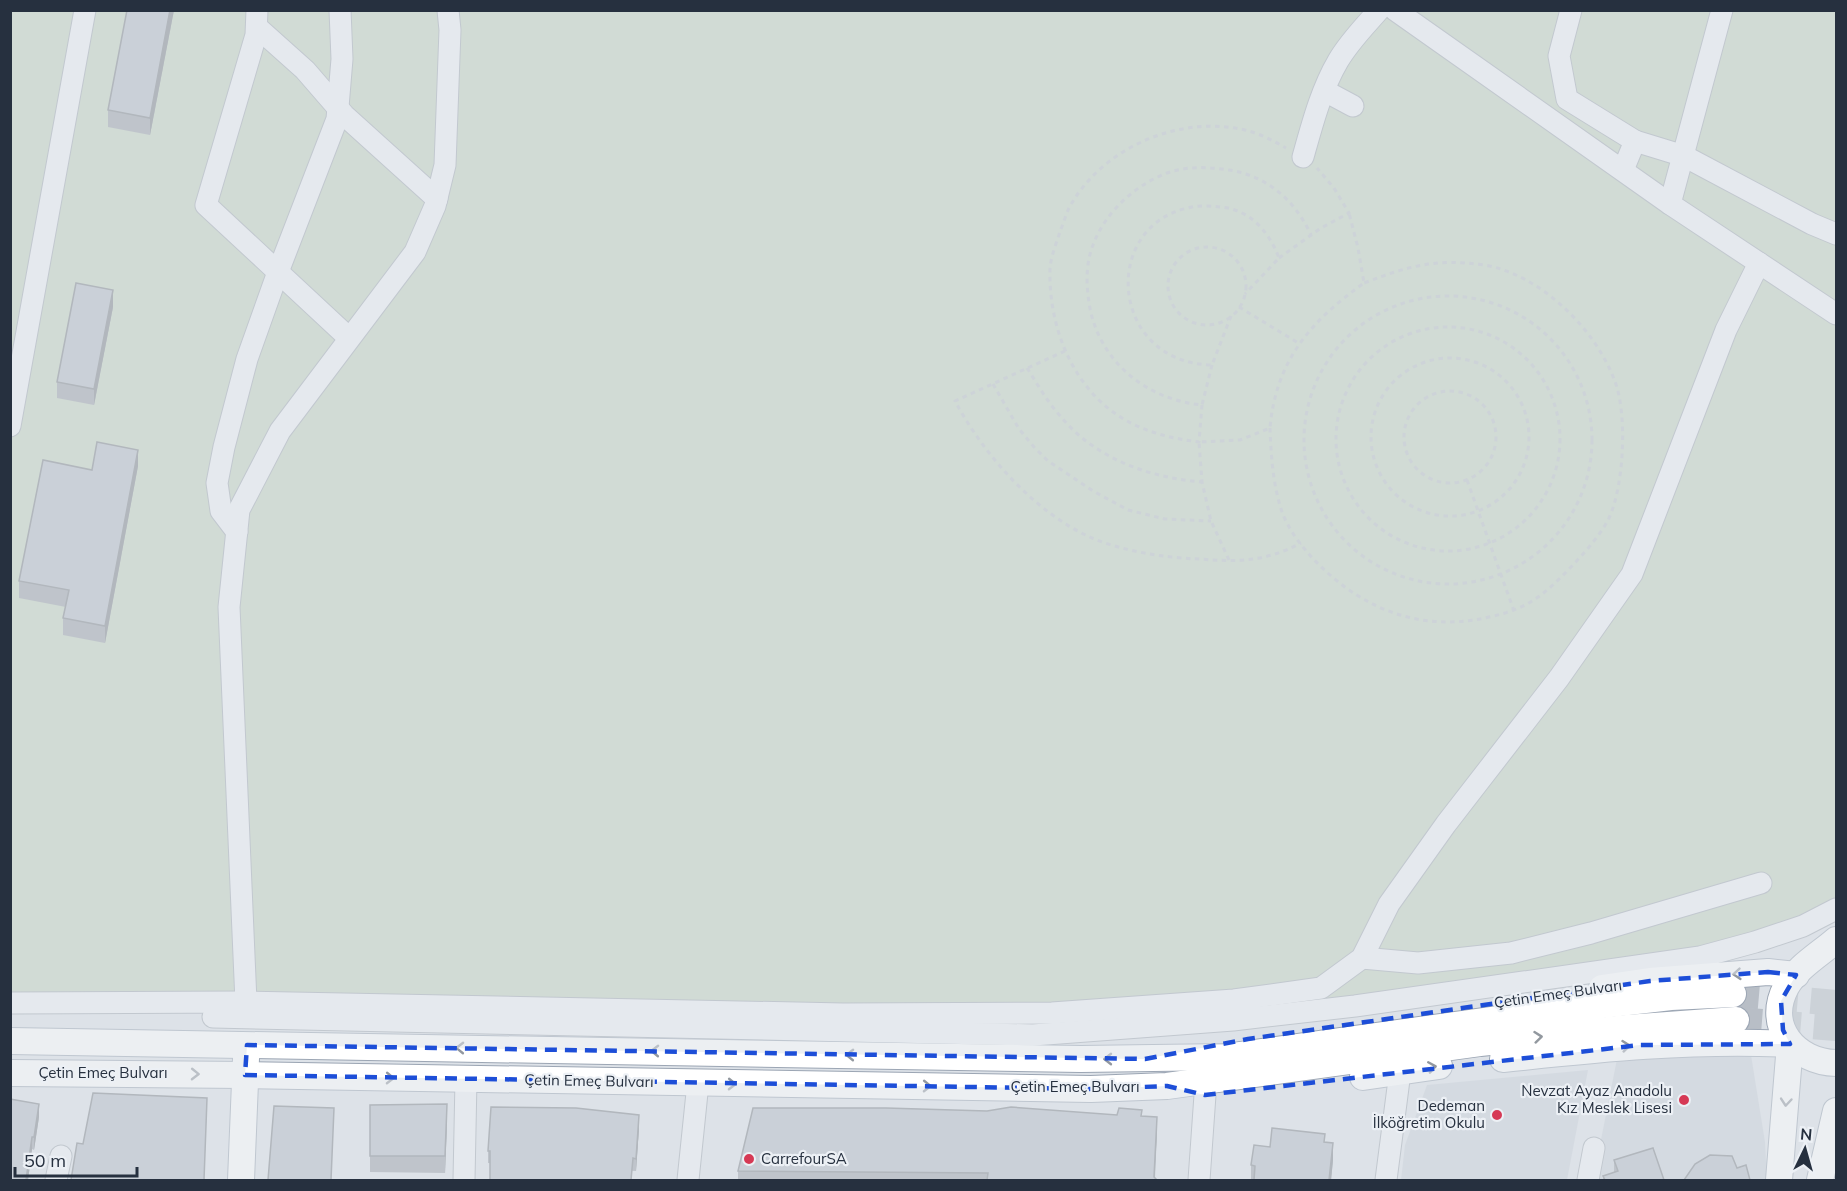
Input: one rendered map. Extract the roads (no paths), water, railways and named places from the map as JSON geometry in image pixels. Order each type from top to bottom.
[{"type":"main road","points":[[1836,940],[1786,986],[1781,1000],[1780,1016],[1783,1030],[1790,1044],[1808,1058],[1836,1063]]},
{"type":"main road","points":[[1799,972],[1816,963],[1836,961]]},
{"type":"main road","name":"Çetin Emeç Bulvarı","points":[[1145,1059],[1248,1039],[1650,981],[1768,972],[1799,972]]},
{"type":"main road","name":"Çetin Emeç Bulvarı","points":[[10,1041],[1145,1059],[1226,1057],[1577,1008],[1671,997],[1733,994]]},
{"type":"main road","name":"Çetin Emeç Bulvarı","points":[[10,1073],[1091,1089],[1167,1086],[1480,1043],[1736,1020]]},
{"type":"main road","name":"Çetin Emeç Bulvarı","points":[[1167,1086],[1205,1095],[1468,1062],[1640,1045],[1761,1042],[1790,1044]]},
{"type":"main road","points":[[1779,1180],[1790,1044]]},
{"type":"main road","points":[[241,1180],[247,1045]]},
{"type":"main road","points":[[1820,1180],[1836,1111]]},
{"type":"street","points":[[10,426],[85,10]]},
{"type":"street","points":[[237,532],[221,511],[218,483],[224,447],[247,359],[337,119],[342,59],[340,10]]},
{"type":"street","points":[[246,1002],[230,607],[239,510],[280,431],[415,252],[436,199],[445,165],[450,30],[448,10]]},
{"type":"street","points":[[1309,150],[1325,91],[1338,62],[1356,36],[1379,10]]},
{"type":"street","points":[[1395,10],[1670,204],[1836,314]]},
{"type":"street","points":[[1571,10],[1559,56],[1567,99],[1635,141],[1684,156],[1803,220],[1836,234]]},
{"type":"street","points":[[1670,204],[1722,10]]},
{"type":"street","points":[[257,19],[337,107],[436,199]]},
{"type":"street","points":[[257,19],[256,34],[206,205],[349,338]]},
{"type":"street","points":[[1325,91],[1353,106]]},
{"type":"street","points":[[1623,170],[1635,141]]},
{"type":"street","points":[[10,1003],[246,1002],[831,1014],[1052,1014],[1234,1000],[1321,988],[1362,958],[1389,904],[1446,824],[1559,678],[1632,574],[1726,330],[1759,263]]},
{"type":"street","points":[[1362,958],[1418,963],[1511,952],[1591,933],[1761,883]]},
{"type":"street","points":[[10,1016],[123,1015],[1033,1035],[1233,1020],[1355,1006],[1700,957],[1803,926],[1836,909]]},
{"type":"street","points":[[1386,1180],[1400,1072]]},
{"type":"street","points":[[464,1180],[466,1079]]},
{"type":"street","points":[[688,1180],[698,1083]]},
{"type":"street","points":[[1198,1180],[1205,1095]]},
{"type":"street","points":[[1588,1180],[1594,1149]]},
{"type":"street","points":[[57,1180],[61,1156]]},
{"type":"tunnel","points":[[1733,994],[1836,1003]]},
{"type":"tunnel","points":[[1736,1020],[1836,1028]]},
{"type":"place","name":"Nevzat Ayaz Anadolu Kız Meslek Lisesi","points":[[1684,1100]]},
{"type":"place","name":"Dedeman İlköğretim Okulu","points":[[1497,1115]]},
{"type":"place","name":"CarrefourSA","points":[[749,1159]]}]
